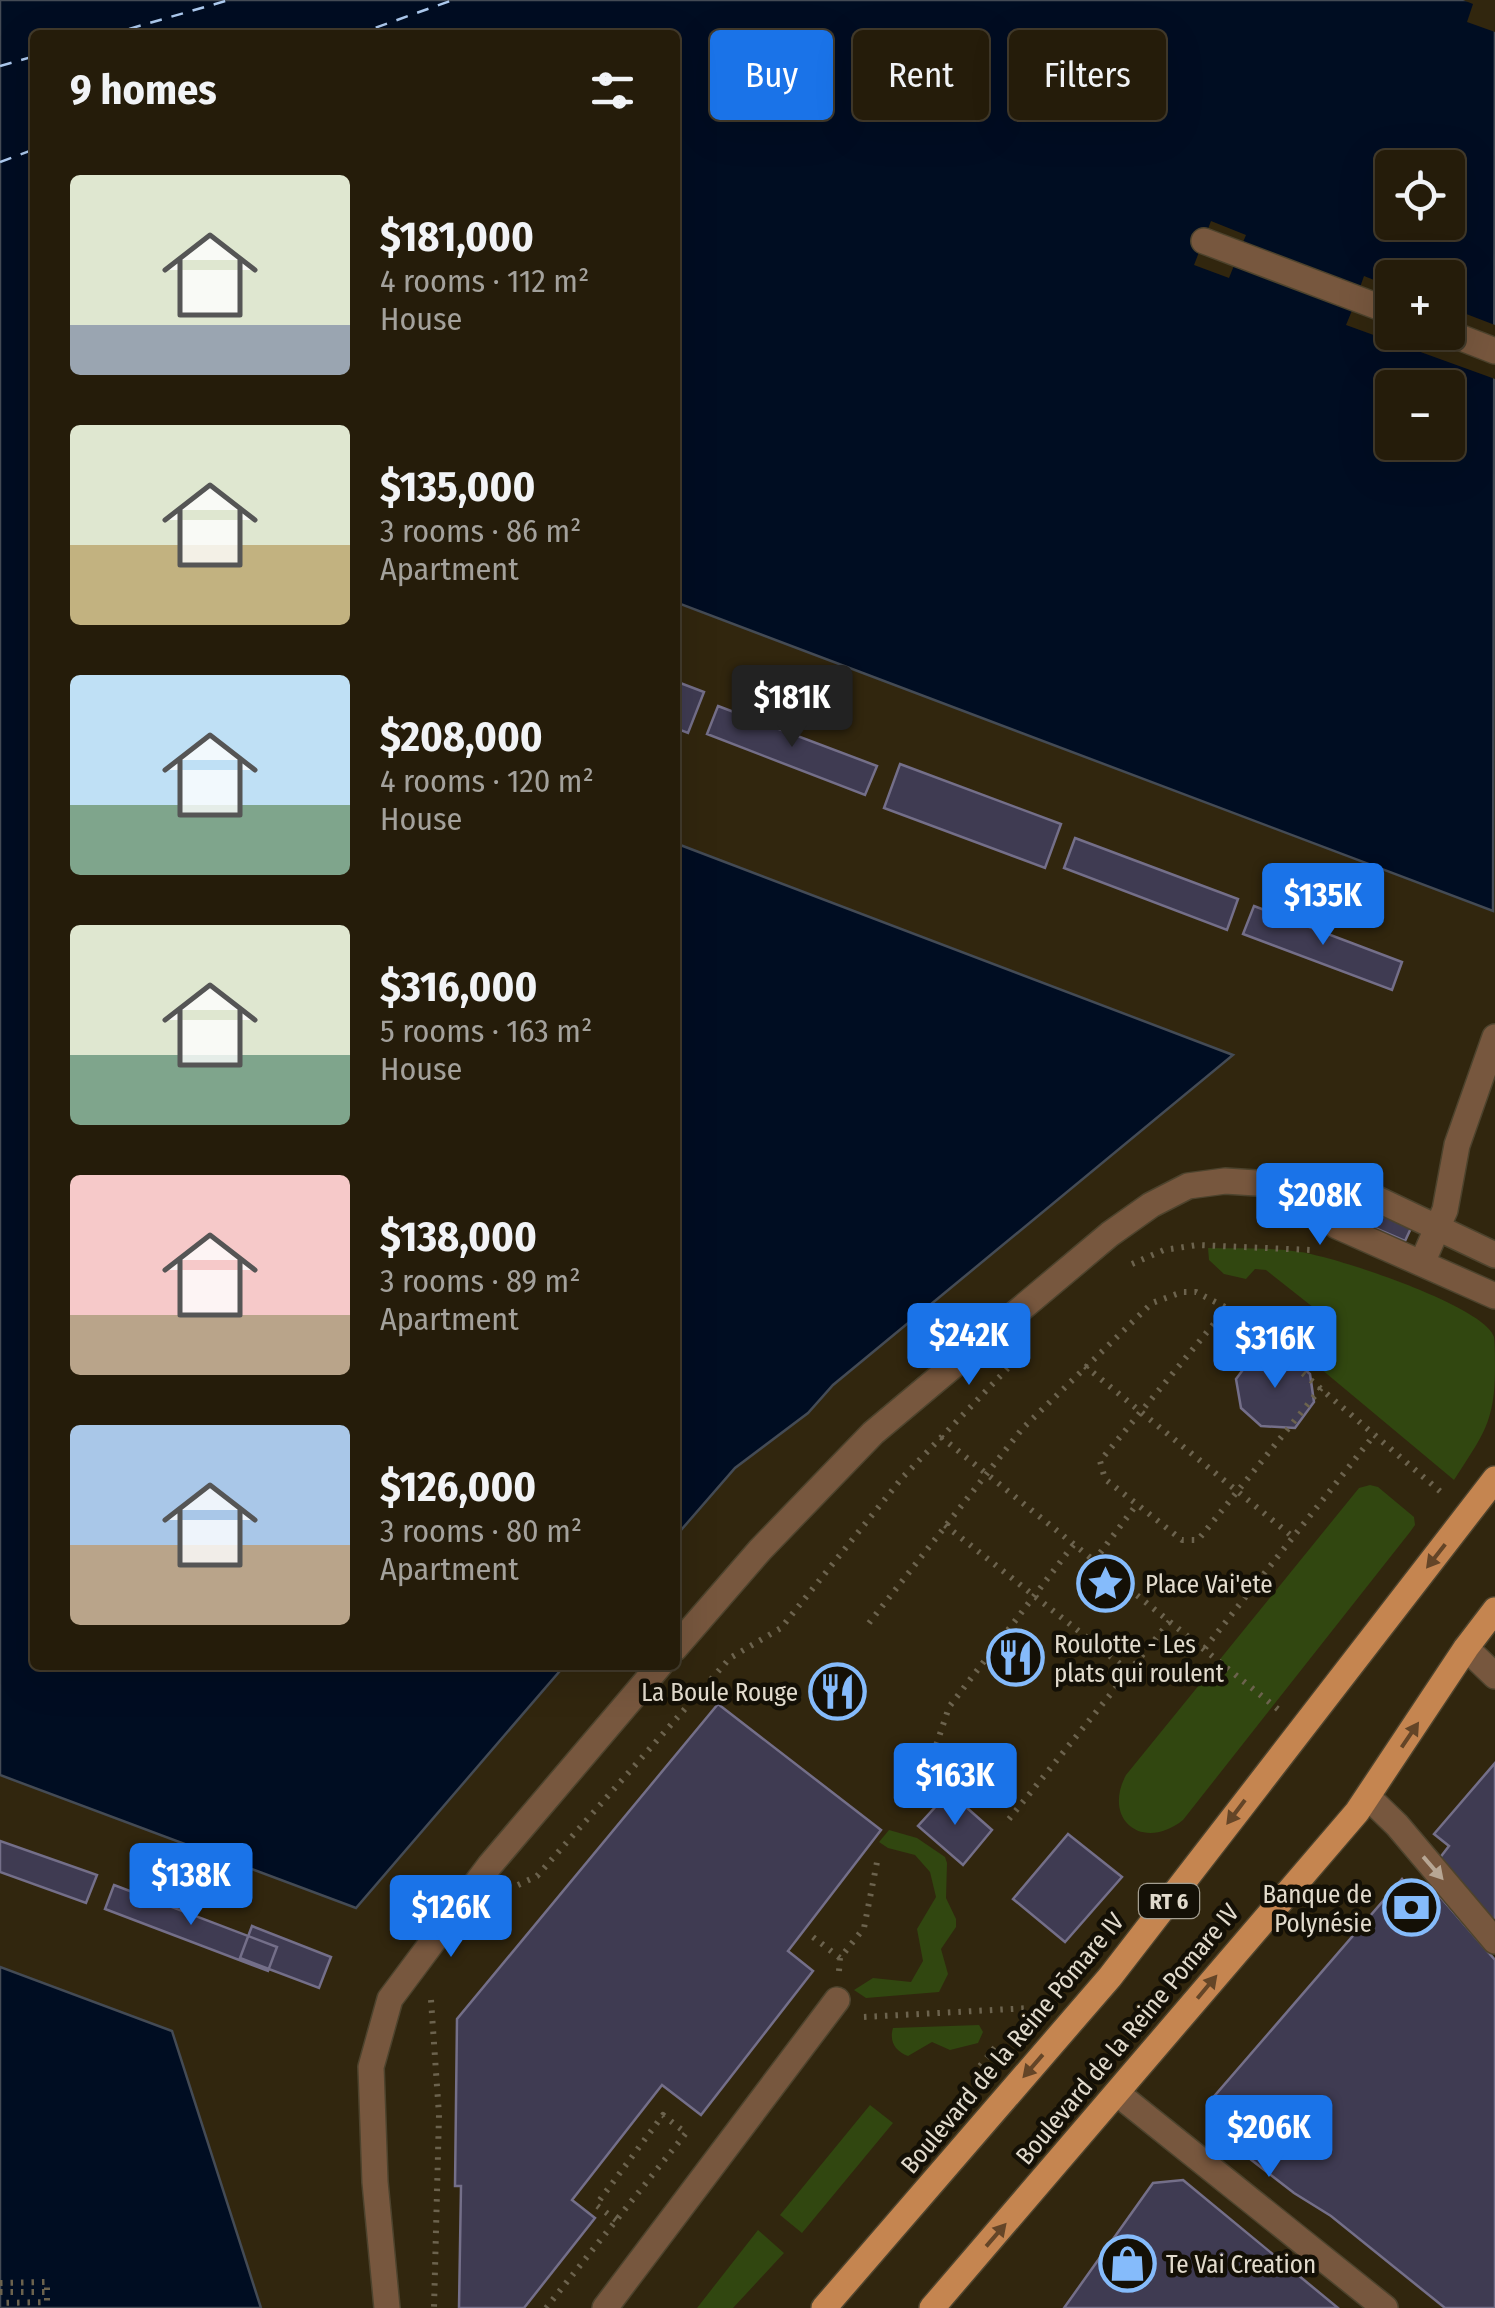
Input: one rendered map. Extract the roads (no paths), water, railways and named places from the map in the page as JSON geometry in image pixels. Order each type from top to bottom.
[{"type":"main road","name":"Boulevard de la Reine Pōmare IV","points":[[824,2308],[1110,1977],[1495,1479]]},
{"type":"main road","points":[[1466,1648],[1495,1610]]},
{"type":"main road","name":"Boulevard de la Reine Pomare IV","points":[[932,2308],[1368,1798],[1466,1648]]},
{"type":"street","points":[[1204,241],[1375,306]]},
{"type":"street","points":[[1465,339],[1495,351]]},
{"type":"street","points":[[1422,1263],[1439,1228],[1457,1146],[1495,1036]]},
{"type":"street","points":[[680,1642],[760,1550],[873,1433],[1110,1234],[1151,1205],[1188,1186],[1224,1181],[1304,1190],[1360,1191],[1495,1255]]},
{"type":"street","points":[[1304,1190],[1336,1226],[1495,1296]]},
{"type":"street","points":[[1466,1648],[1495,1676]]},
{"type":"street","points":[[387,2308],[371,2067],[390,1998],[490,1866],[656,1670]]},
{"type":"street","points":[[1368,1798],[1397,1825],[1495,1940]]},
{"type":"street","points":[[605,2308],[837,2000]]},
{"type":"street","points":[[1118,2094],[1384,2308]]},
{"type":"water","points":[[0,0],[1495,0],[1493,911],[680,604],[680,30],[30,30],[30,1670],[561,1670],[356,1908],[0,1775]]},
{"type":"water","points":[[680,845],[1233,1055],[833,1385],[808,1413],[735,1468],[680,1531]]},
{"type":"water","points":[[0,1967],[172,2031],[261,2308],[0,2308]]},
{"type":"place","name":"Place Vai'ete","points":[[1106,1584]]},
{"type":"place","name":"Roulotte - Les plats qui roulent","points":[[1015,1658]]},
{"type":"place","name":"La Boule Rouge","points":[[837,1692]]},
{"type":"place","name":"Banque de Polynésie","points":[[1411,1908]]},
{"type":"place","name":"Te Vai Creation","points":[[1127,2264]]}]
